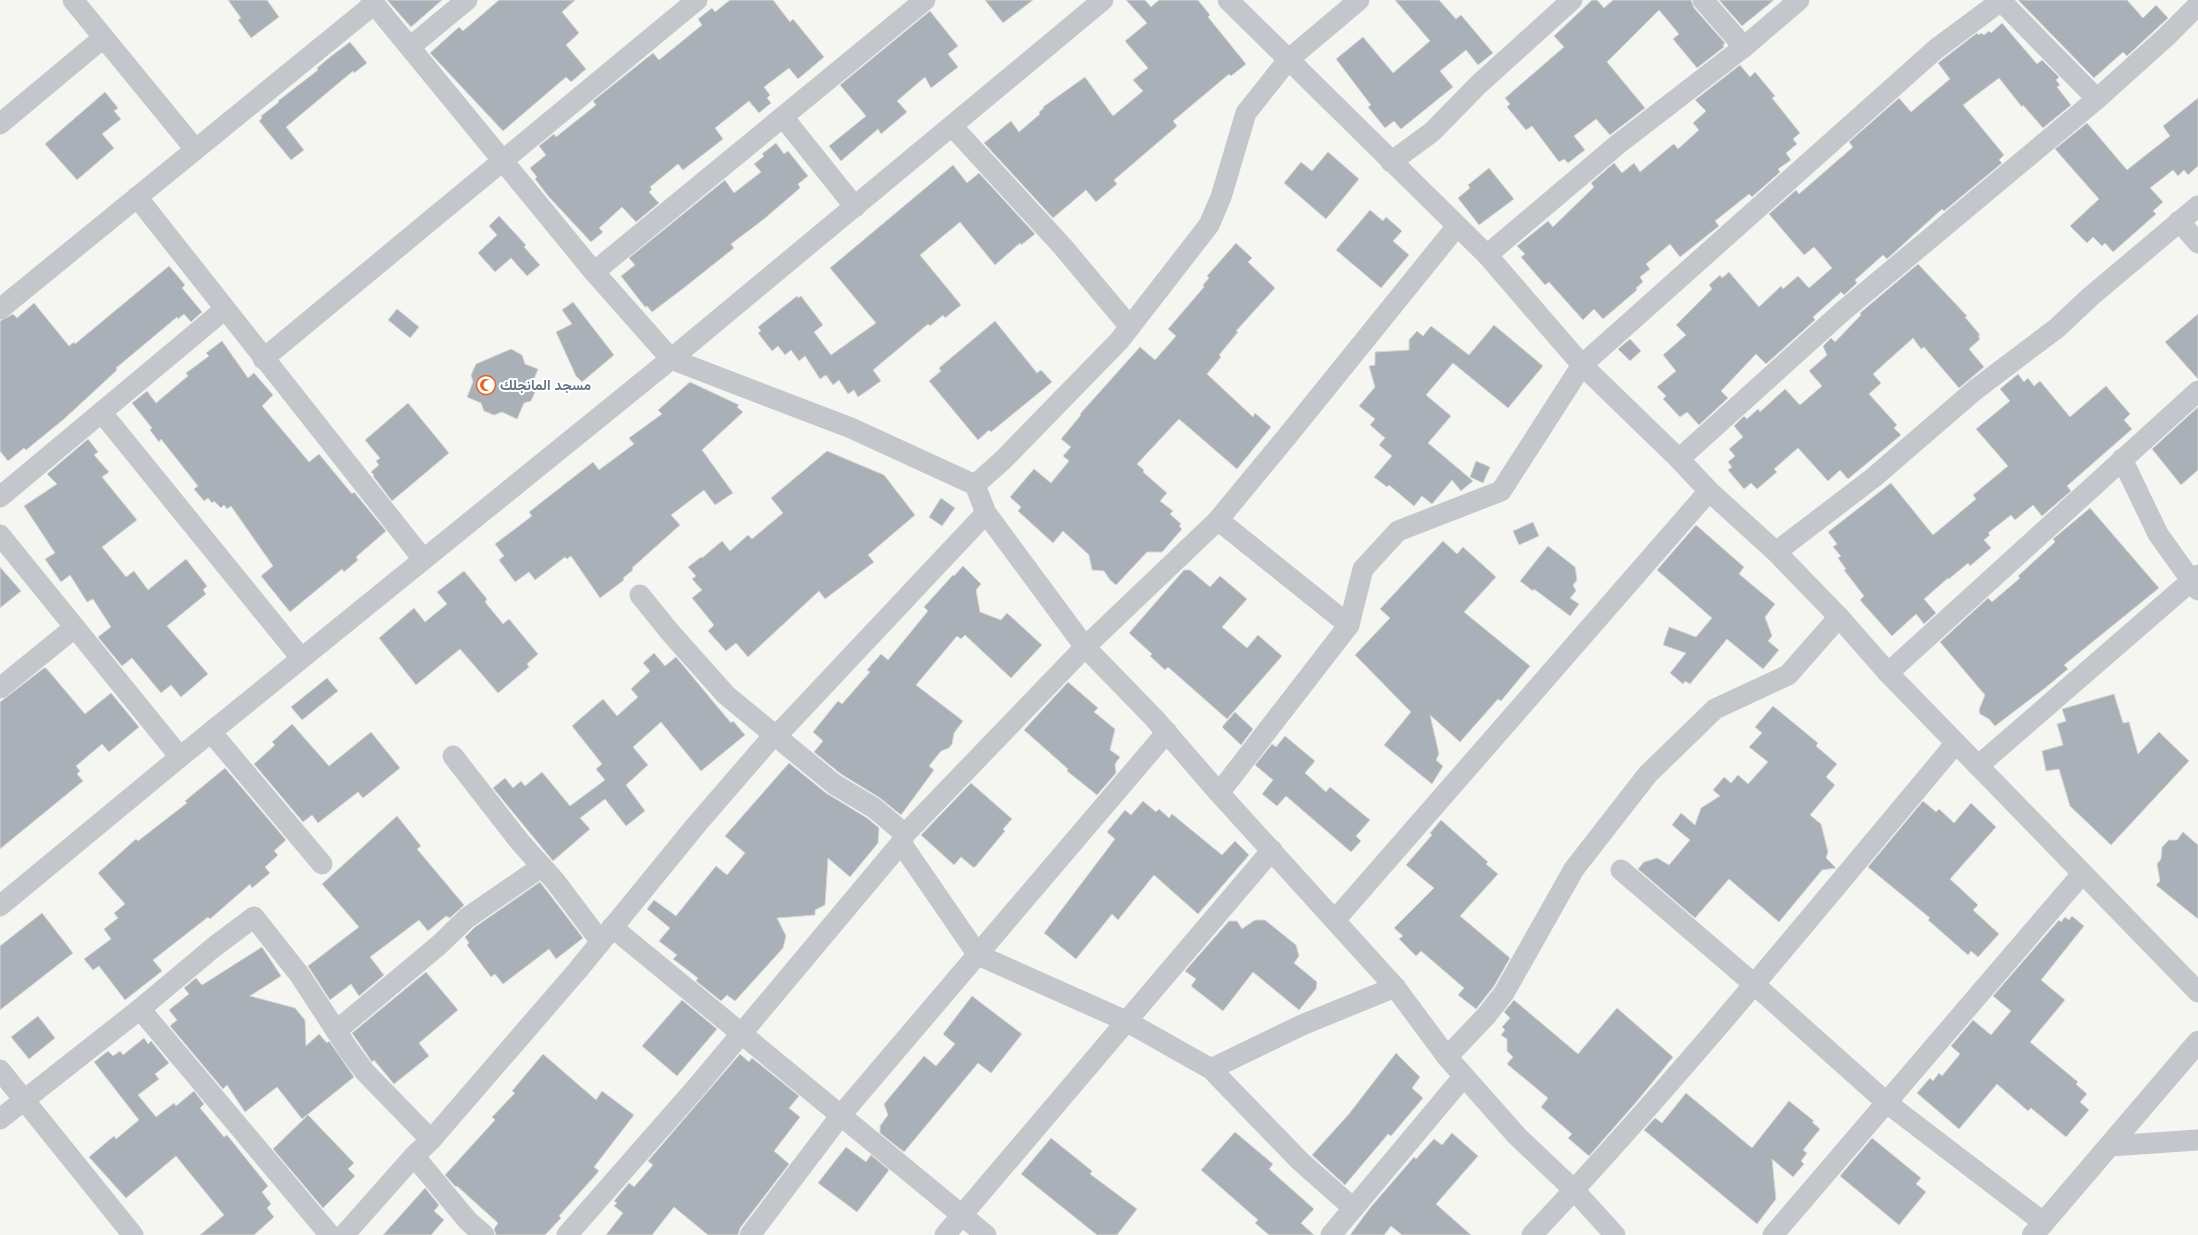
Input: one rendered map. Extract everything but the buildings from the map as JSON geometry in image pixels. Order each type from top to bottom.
[{"type":"street","points":[[73,0],[196,150]]},
{"type":"street","points":[[410,47],[467,0]]},
{"type":"street","points":[[263,359],[697,0]]},
{"type":"street","points":[[594,272],[925,0]]},
{"type":"street","points":[[0,906],[301,658],[671,359],[1103,0]]},
{"type":"street","points":[[1228,0],[1487,255],[1582,365],[1679,459],[1709,491],[1776,552],[1839,617],[1888,673],[2198,992]]},
{"type":"street","points":[[975,485],[1009,454],[1119,341],[1209,225],[1221,197],[1246,113],[1288,60],[1359,0]]},
{"type":"street","points":[[1391,162],[1432,132],[1479,84],[1572,0]]},
{"type":"street","points":[[1703,0],[1744,47]]},
{"type":"street","points":[[1487,255],[1617,144],[1744,47],[1799,0]]},
{"type":"street","points":[[1219,793],[1349,625],[1363,569],[1398,531],[1501,491],[1582,365],[1936,49],[2002,1],[2097,99]]},
{"type":"street","points":[[0,310],[196,150],[372,2],[594,272],[671,359],[851,428],[975,485],[986,513],[1085,647],[1167,732],[1219,793],[1395,987],[1447,1057],[1517,1136],[1574,1190],[1615,1235]]},
{"type":"street","points":[[1679,459],[1844,311],[2097,99],[2167,36],[2198,5]]},
{"type":"street","points":[[0,124],[103,38]]},
{"type":"street","points":[[783,117],[855,207]]},
{"type":"street","points":[[952,126],[1062,247],[1130,327]]},
{"type":"street","points":[[137,197],[263,359],[423,559]]},
{"type":"street","points":[[1776,552],[1873,478],[1975,390],[2057,328],[2090,297],[2198,206]]},
{"type":"street","points":[[2179,221],[2198,243]]},
{"type":"street","points":[[567,1235],[741,1034],[903,839],[1085,647],[1218,520],[1456,226]]},
{"type":"street","points":[[0,498],[224,309]]},
{"type":"street","points":[[1888,673],[2198,391]]},
{"type":"street","points":[[102,413],[301,658]]},
{"type":"street","points":[[1978,766],[2196,582],[2158,534],[2122,459]]},
{"type":"street","points":[[1335,920],[1709,491]]},
{"type":"street","points":[[344,1235],[414,1156],[431,1140],[607,934],[697,824],[774,735],[782,730],[986,513]]},
{"type":"street","points":[[1218,520],[1349,625]]},
{"type":"street","points":[[0,535],[180,757]]},
{"type":"street","points":[[640,595],[669,632],[726,695],[834,784],[874,808],[903,839],[978,955],[1126,1021],[1210,1069],[1300,1161],[1353,1208]]},
{"type":"street","points":[[1447,1057],[1482,1021],[1504,993],[1574,869],[1648,774],[1715,710],[1788,675],[1839,617]]},
{"type":"street","points":[[0,688],[74,628]]},
{"type":"street","points":[[211,732],[322,864]]},
{"type":"street","points":[[750,1235],[841,1116],[1167,732]]},
{"type":"street","points":[[1532,1235],[1574,1190],[1755,985],[1956,743]]},
{"type":"street","points":[[453,756],[541,867],[607,934],[741,1034],[986,1235]]},
{"type":"street","points":[[945,1235],[1272,850]]},
{"type":"street","points":[[336,1031],[467,918],[541,867]]},
{"type":"street","points":[[1621,870],[1755,985],[1887,1103],[2038,1229],[2198,1042]]},
{"type":"street","points":[[1773,1235],[2082,874]]},
{"type":"street","points":[[0,1119],[140,1009],[214,947],[254,917],[299,974],[365,1072],[431,1140]]},
{"type":"street","points":[[1210,1069],[1302,1025],[1395,987]]},
{"type":"street","points":[[140,1009],[330,1235]]},
{"type":"street","points":[[0,1070],[133,1235]]},
{"type":"street","points":[[1331,1235],[1464,1076]]},
{"type":"street","points":[[2110,1146],[2198,1140]]},
{"type":"street","points":[[414,1156],[468,1221],[484,1235]]},
{"type":"place","name":"مسجد المانجلك","points":[[486,385]]}]
